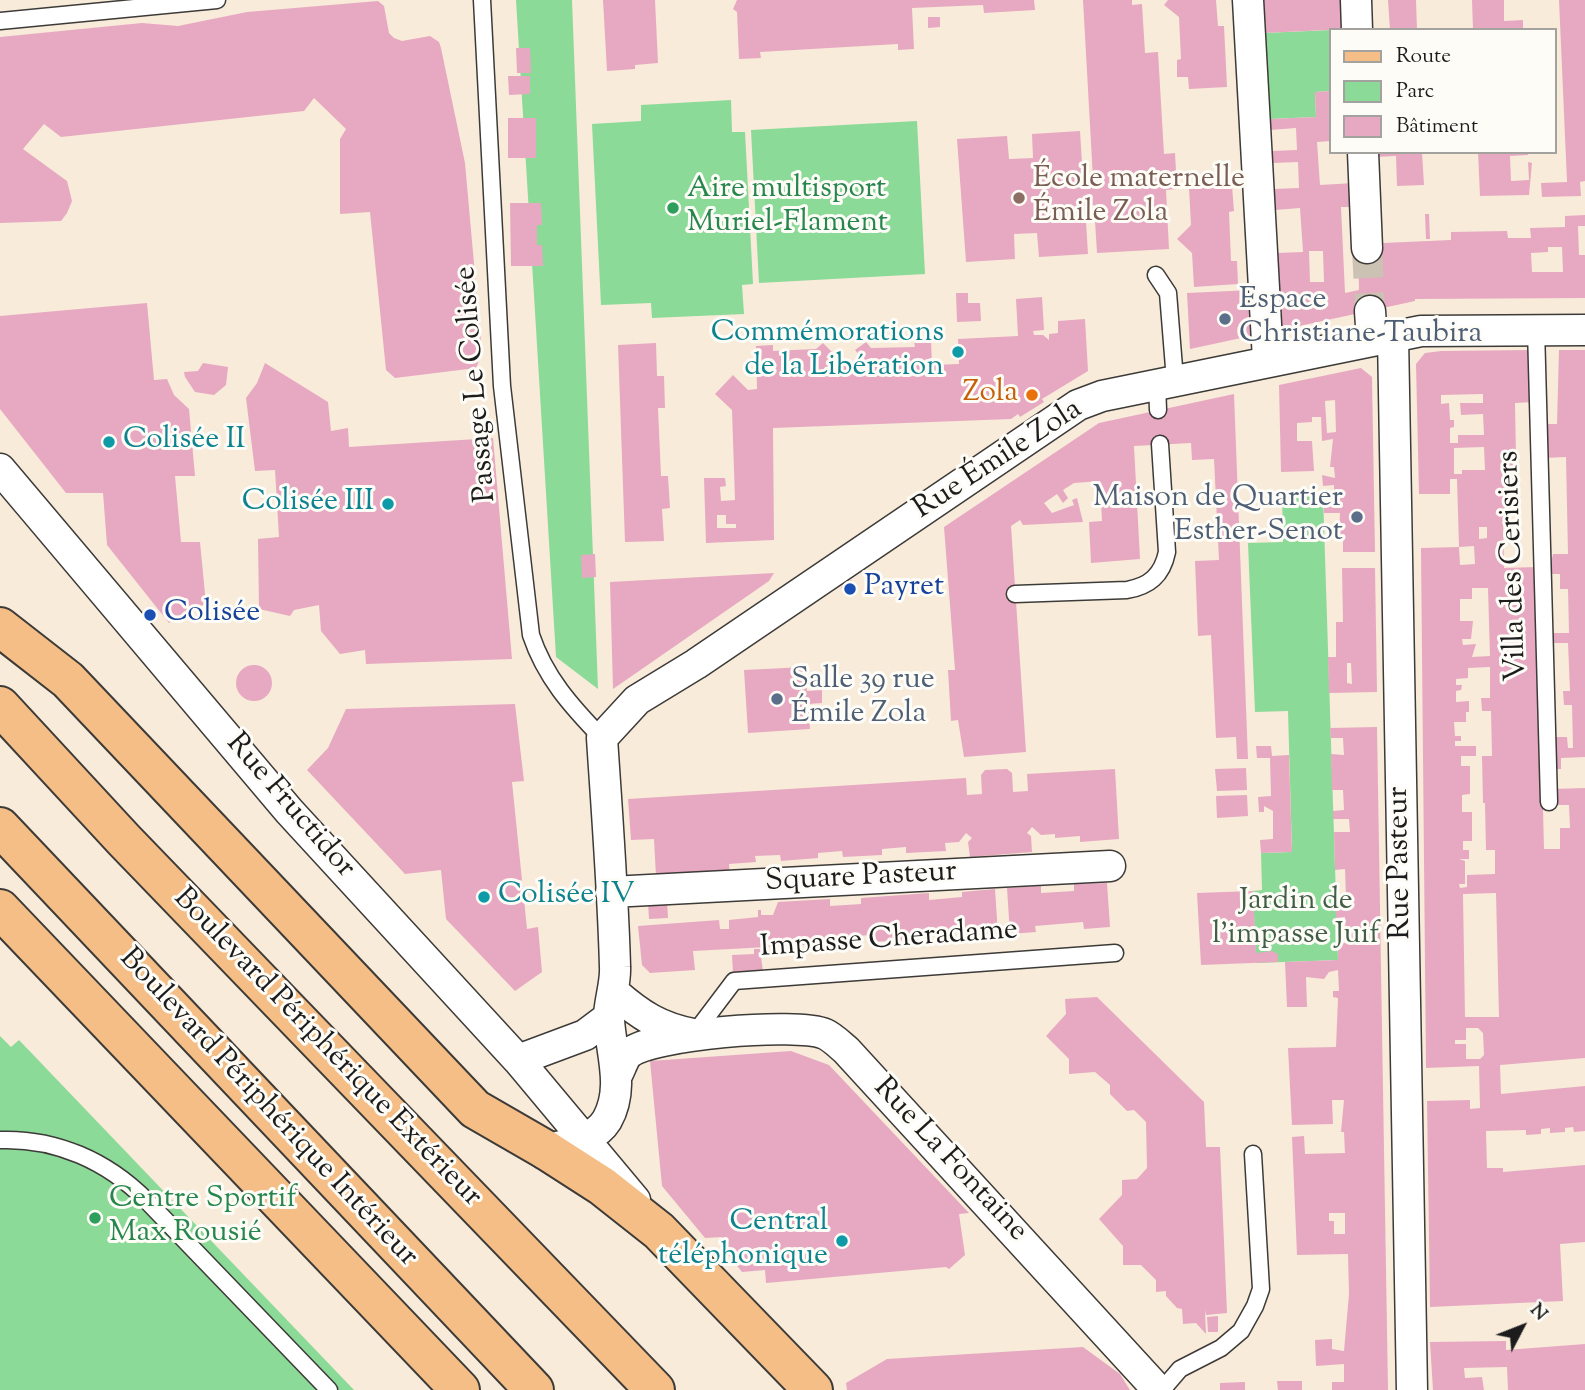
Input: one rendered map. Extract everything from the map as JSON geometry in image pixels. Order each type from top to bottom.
[{"type":"main road","points":[[0,627],[68,680],[475,1109],[547,1150],[602,1186],[659,1230],[813,1390]]},
{"type":"main road","name":"Boulevard Périphérique Extérieur","points":[[0,706],[144,860],[655,1390]]},
{"type":"main road","name":"Boulevard Périphérique Intérieur","points":[[0,827],[534,1390]]},
{"type":"main road","points":[[0,909],[460,1390]]},
{"type":"street","points":[[1248,0],[1268,360]]},
{"type":"street","points":[[1356,0],[1357,28]]},
{"type":"street","points":[[1363,154],[1367,248]]},
{"type":"street","name":"Rue Pasteur","points":[[1370,311],[1382,339],[1412,1390]]},
{"type":"street","name":"Rue Émile Zola","points":[[602,738],[636,700],[706,657],[1078,405],[1102,396],[1163,392],[1268,360],[1421,331],[1585,330]]},
{"type":"street","name":"Rue Fructidor","points":[[0,469],[289,811],[518,1060],[659,1230]]},
{"type":"street","name":"Rue La Fontaine","points":[[602,738],[611,892],[612,1005],[618,1073]]},
{"type":"street","name":"Square Pasteur","points":[[611,892],[1110,866]]},
{"type":"street","name":"Rue La Fontaine","points":[[612,1005],[669,1030],[694,1034]]},
{"type":"street","points":[[518,1060],[585,1035],[612,1005]]},
{"type":"street","name":"Rue La Fontaine","points":[[586,1139],[608,1119],[618,1073],[628,1054],[642,1047],[694,1034],[796,1028],[824,1033],[846,1050],[1160,1390]]},
{"type":"street","points":[[547,1150],[586,1139]]},
{"type":"lane","points":[[0,21],[217,0]]},
{"type":"lane","name":"Passage Le Colisée","points":[[482,0],[502,386],[531,635],[540,662],[565,700],[602,738]]},
{"type":"lane","points":[[1156,275],[1168,293],[1163,392]]},
{"type":"lane","name":"Villa des Cerisiers","points":[[1536,329],[1549,802]]},
{"type":"lane","points":[[1015,594],[1126,590],[1142,587],[1156,577],[1164,566],[1167,552],[1160,444]]},
{"type":"lane","name":"Impasse Cheradame","points":[[694,1034],[734,981],[1115,953]]},
{"type":"lane","points":[[0,1140],[60,1147],[91,1160],[121,1178],[329,1390]]},
{"type":"lane","points":[[1160,1390],[1180,1369],[1221,1348],[1241,1331],[1255,1306],[1261,1289],[1253,1154]]},
{"type":"green space","points":[[516,0],[572,0],[598,689],[556,657]]},
{"type":"green space","points":[[1330,30],[1330,91],[1315,92],[1316,117],[1270,119],[1264,33]]},
{"type":"green space","name":"Aire multisport Muriel-Flament","points":[[731,100],[732,132],[745,132],[753,284],[742,285],[744,314],[652,318],[651,303],[601,305],[592,124],[641,121],[641,105]]},
{"type":"green space","points":[[917,121],[925,274],[759,283],[751,130]]},
{"type":"green space","name":"Jardin de l'impasse Juif","points":[[1323,494],[1338,960],[1256,963],[1253,891],[1262,890],[1261,853],[1292,852],[1288,711],[1255,712],[1248,543],[1283,542],[1282,495]]},
{"type":"green space","name":"Centre Sportif Max Rousié","points":[[0,1036],[11,1047],[19,1040],[354,1390],[0,1390]]},
{"type":"building","points":[[603,0],[655,0],[658,63],[635,65],[635,69],[607,71]]},
{"type":"building","points":[[737,0],[1034,0],[1035,10],[984,13],[983,5],[912,8],[914,49],[898,50],[898,44],[760,52],[761,58],[739,59],[737,12],[733,9]]},
{"type":"building","points":[[1083,0],[1132,0],[1132,5],[1142,4],[1145,53],[1158,52],[1164,154],[1175,153],[1177,189],[1166,190],[1169,249],[1097,253],[1094,205],[1085,205],[1088,254],[1039,257],[1037,233],[1014,234],[1015,259],[966,262],[957,139],[1007,136],[1009,159],[1033,158],[1032,134],[1080,131],[1083,179],[1093,179]]},
{"type":"building","points":[[1168,0],[1216,0],[1218,26],[1224,26],[1227,87],[1189,89],[1188,77],[1177,77],[1177,60],[1181,59],[1179,17],[1164,5]]},
{"type":"building","points":[[1262,0],[1347,0],[1348,28],[1264,33]]},
{"type":"building","points":[[1388,0],[1416,0],[1417,28],[1390,28]]},
{"type":"building","points":[[1472,0],[1504,0],[1504,21],[1523,20],[1523,28],[1473,28]]},
{"type":"building","points":[[1559,0],[1585,0],[1585,181],[1580,182],[1581,196],[1542,197],[1541,183],[1567,182]]},
{"type":"building","points":[[378,1],[384,6],[389,33],[394,38],[402,41],[430,36],[439,42],[441,48],[465,163],[482,353],[476,368],[395,378],[386,370],[370,212],[340,214],[340,139],[346,129],[314,98],[304,111],[61,137],[44,124],[23,149],[67,181],[72,201],[67,213],[61,221],[0,223],[0,37],[142,23],[178,26],[247,12]]},
{"type":"building","points":[[928,17],[940,17],[940,27],[928,28]]},
{"type":"building","points":[[516,48],[530,48],[531,73],[517,73]]},
{"type":"building","points":[[508,76],[530,76],[530,94],[509,95]]},
{"type":"building","points":[[1330,91],[1330,141],[1317,142],[1320,185],[1354,183],[1355,207],[1341,207],[1345,293],[1359,290],[1358,250],[1384,247],[1383,243],[1451,240],[1451,232],[1507,231],[1508,238],[1531,238],[1530,228],[1565,227],[1565,216],[1585,215],[1585,226],[1578,226],[1579,255],[1585,255],[1585,298],[1415,299],[1281,330],[1277,253],[1303,252],[1300,208],[1275,210],[1273,189],[1299,188],[1298,162],[1272,163],[1271,151],[1297,150],[1296,128],[1270,130],[1270,119],[1316,117],[1315,92]],"holes":[[[1548,247],[1562,247],[1563,272],[1532,272],[1531,253],[1548,252]],[[1309,251],[1323,251],[1324,282],[1310,282]]]},
{"type":"building","points":[[508,118],[536,118],[536,158],[508,158]]},
{"type":"building","points":[[1374,154],[1422,154],[1424,185],[1397,186],[1396,156],[1374,157]]},
{"type":"building","points":[[1478,154],[1528,154],[1510,156],[1511,181],[1529,180],[1528,162],[1532,163],[1529,195],[1480,196]]},
{"type":"building","points":[[1232,186],[1234,211],[1229,212],[1231,261],[1237,261],[1238,284],[1194,287],[1192,253],[1177,239],[1191,225],[1189,188]]},
{"type":"building","points":[[510,203],[541,203],[542,225],[537,225],[537,245],[542,245],[543,266],[511,266]]},
{"type":"building","points":[[1425,214],[1429,214],[1430,239],[1426,239]]},
{"type":"building","points":[[1252,290],[1255,335],[1190,349],[1187,293]]},
{"type":"building","points":[[956,293],[968,293],[968,303],[980,303],[981,321],[957,322]]},
{"type":"building","points":[[1042,297],[1044,330],[1033,331],[1034,335],[1043,335],[1049,340],[1049,334],[1058,333],[1058,321],[1085,319],[1088,371],[1042,399],[1044,402],[1020,417],[1018,414],[1011,419],[773,428],[774,540],[706,543],[704,478],[725,478],[726,486],[720,487],[721,501],[735,500],[732,410],[715,394],[733,375],[748,390],[757,389],[756,346],[773,345],[773,351],[816,349],[823,343],[832,352],[826,357],[831,362],[855,361],[860,356],[855,350],[866,342],[871,348],[915,347],[914,341],[931,340],[932,365],[959,364],[958,339],[1018,336],[1016,299]],"holes":[[[717,515],[726,515],[726,524],[736,524],[736,528],[717,528]]]},
{"type":"building","name":"Colisée II","points":[[147,303],[154,380],[167,379],[174,395],[189,409],[195,476],[175,476],[181,542],[200,542],[206,604],[189,610],[169,623],[107,545],[103,493],[66,493],[0,409],[0,316]]},
{"type":"building","points":[[656,343],[657,376],[664,376],[665,408],[658,408],[661,476],[668,476],[670,508],[662,509],[664,541],[625,542],[618,345]]},
{"type":"building","points":[[1532,350],[1533,402],[1515,403],[1517,512],[1503,512],[1504,568],[1537,567],[1544,849],[1560,849],[1560,828],[1570,828],[1569,805],[1552,805],[1552,789],[1585,788],[1585,1058],[1500,1065],[1501,1094],[1585,1086],[1585,1131],[1574,1132],[1573,1127],[1565,1128],[1565,1132],[1550,1133],[1550,1128],[1541,1129],[1541,1134],[1526,1135],[1526,1130],[1486,1131],[1487,1168],[1503,1168],[1503,1172],[1585,1165],[1585,1242],[1560,1244],[1563,1301],[1430,1307],[1427,1101],[1470,1100],[1470,1109],[1480,1108],[1479,1066],[1426,1068],[1421,548],[1459,547],[1457,479],[1450,479],[1450,494],[1419,494],[1416,364],[1425,353],[1441,351]],"holes":[[[1483,394],[1483,403],[1460,403],[1461,415],[1483,414],[1484,435],[1458,435],[1458,443],[1450,443],[1450,428],[1454,427],[1454,420],[1450,420],[1449,403],[1441,404],[1441,395]],[[1484,447],[1485,470],[1462,470],[1462,474],[1454,474],[1454,448]],[[1479,527],[1487,527],[1487,538],[1479,539]],[[1474,546],[1475,564],[1460,565],[1459,547]],[[1472,588],[1488,588],[1490,656],[1472,657],[1476,644],[1463,645],[1462,639],[1471,639],[1473,621],[1460,621],[1460,599],[1472,599]],[[1490,667],[1490,698],[1481,698],[1482,711],[1491,711],[1492,756],[1482,756],[1483,803],[1486,850],[1495,850],[1495,874],[1467,875],[1467,887],[1460,888],[1459,884],[1465,884],[1465,861],[1459,859],[1469,859],[1469,850],[1463,850],[1463,841],[1472,841],[1472,812],[1462,812],[1462,795],[1470,794],[1470,766],[1461,766],[1461,756],[1476,756],[1476,746],[1455,746],[1455,741],[1461,741],[1461,736],[1455,736],[1454,722],[1466,722],[1469,701],[1456,702],[1456,691],[1461,690],[1462,685],[1456,685],[1456,679],[1468,678],[1468,668]],[[1496,893],[1499,1017],[1465,1017],[1463,894]],[[1466,1028],[1478,1028],[1483,1033],[1484,1055],[1480,1059],[1466,1059],[1466,1044],[1455,1044],[1455,1040],[1466,1040]]]},
{"type":"building","points":[[1559,350],[1585,350],[1585,757],[1561,758],[1561,769],[1551,769],[1551,737],[1567,737],[1568,748],[1573,748],[1572,705],[1564,705],[1563,691],[1570,691],[1568,643],[1554,643],[1554,640],[1549,640],[1549,633],[1569,633],[1568,589],[1560,589],[1560,574],[1549,574],[1553,554],[1568,554],[1566,457],[1544,458],[1544,424],[1557,424]]},
{"type":"building","points":[[203,363],[228,367],[226,385],[214,395],[195,392],[185,377],[184,372],[198,371]]},
{"type":"building","name":"Colisée III","points":[[265,363],[328,402],[331,431],[348,428],[349,447],[493,438],[512,659],[366,664],[365,650],[340,654],[321,631],[319,605],[294,610],[290,616],[259,609],[258,539],[279,537],[275,470],[255,471],[246,398],[257,383]]},
{"type":"building","points":[[1361,368],[1372,377],[1375,552],[1343,552],[1343,536],[1339,534],[1340,513],[1324,513],[1323,494],[1334,494],[1334,485],[1323,486],[1322,475],[1335,478],[1334,467],[1330,467],[1333,439],[1322,441],[1321,417],[1312,417],[1312,422],[1297,423],[1297,441],[1312,441],[1314,471],[1281,472],[1279,385]],"holes":[[[1335,400],[1336,432],[1327,433],[1325,401]]]},
{"type":"building","points":[[1234,394],[1248,759],[1237,759],[1236,737],[1216,738],[1211,635],[1198,636],[1195,561],[1219,560],[1214,459],[1192,460],[1191,443],[1134,446],[1140,559],[1091,563],[1089,522],[1102,521],[1100,481],[1074,483],[1063,490],[1068,498],[1063,503],[1057,494],[1044,503],[1052,513],[1074,505],[1072,500],[1077,498],[1083,522],[1023,525],[1020,520],[1011,526],[1026,752],[964,757],[958,720],[951,721],[948,670],[955,670],[944,527],[1099,423]]},
{"type":"building","points":[[595,554],[596,577],[582,578],[581,555]]},
{"type":"building","points":[[1342,568],[1375,568],[1377,692],[1329,693],[1328,657],[1336,657],[1336,622],[1343,622]],"holes":[[[1347,663],[1351,663],[1352,684],[1347,683]]]},
{"type":"building","points":[[774,573],[769,581],[613,689],[610,582]]},
{"type":"building","points":[[851,580],[855,585],[845,592],[841,587]]},
{"type":"building","points":[[254,665],[267,670],[272,683],[267,696],[254,701],[241,696],[236,683],[241,670]]},
{"type":"building","points":[[805,667],[807,691],[822,690],[822,703],[808,704],[810,729],[748,733],[744,670]]},
{"type":"building","points":[[515,704],[524,781],[512,782],[527,929],[538,927],[542,972],[515,991],[446,919],[441,870],[405,874],[307,770],[328,748],[346,709]]},
{"type":"building","points":[[1377,727],[1388,1390],[1332,1390],[1332,1382],[1344,1382],[1344,1364],[1316,1366],[1315,1340],[1332,1339],[1332,1349],[1344,1351],[1349,1294],[1348,1254],[1297,1255],[1292,1137],[1304,1136],[1305,1154],[1345,1153],[1344,1132],[1341,1132],[1344,1100],[1332,1100],[1333,1124],[1292,1125],[1288,1048],[1336,1047],[1338,998],[1333,997],[1333,991],[1339,991],[1338,970],[1329,972],[1324,979],[1306,977],[1307,1007],[1287,1007],[1285,962],[1338,960],[1338,943],[1346,943],[1345,917],[1336,918],[1335,897],[1346,897],[1345,869],[1335,870],[1334,832],[1350,832],[1349,819],[1333,819],[1333,811],[1344,810],[1343,790],[1332,790],[1331,754],[1344,755],[1343,738],[1331,738],[1330,728]],"holes":[[[1329,1213],[1345,1213],[1345,1234],[1334,1234],[1334,1221],[1329,1221]]]},
{"type":"building","points":[[1256,746],[1271,746],[1272,756],[1289,755],[1292,852],[1261,853],[1260,840],[1273,839],[1273,811],[1264,806],[1264,812],[1259,812],[1258,797],[1271,796],[1270,758],[1257,758]]},
{"type":"building","points":[[1246,768],[1247,790],[1217,791],[1215,769]]},
{"type":"building","points":[[1007,769],[1012,773],[1013,792],[1028,791],[1027,774],[1115,769],[1119,839],[1080,842],[1080,836],[1055,838],[1055,834],[1041,835],[1032,827],[1027,833],[1031,836],[1032,852],[970,857],[968,842],[972,838],[966,833],[959,842],[945,843],[946,851],[906,853],[906,847],[882,849],[882,855],[843,857],[842,851],[818,853],[818,858],[781,861],[780,855],[755,856],[756,862],[729,864],[730,878],[656,876],[654,839],[631,840],[628,799],[966,778],[967,795],[982,794],[981,775],[985,770]]},
{"type":"building","points":[[1247,795],[1248,816],[1217,818],[1216,796]]},
{"type":"building","points":[[1107,883],[1110,927],[1084,929],[1083,922],[1035,926],[1036,932],[1010,934],[1007,888],[1041,886],[1041,893],[1074,891],[1074,884]]},
{"type":"building","points":[[995,889],[998,934],[972,936],[972,929],[922,932],[923,939],[873,942],[872,935],[823,938],[824,944],[693,951],[695,970],[650,973],[642,965],[638,926],[719,920],[720,929],[729,929],[729,920],[758,917],[758,910],[761,910],[761,915],[773,915],[778,902],[830,899],[830,906],[861,904],[861,898],[929,893],[929,900],[962,897],[962,892]]},
{"type":"building","points":[[1253,891],[1256,953],[1272,951],[1278,954],[1278,962],[1201,965],[1197,893]]},
{"type":"building","points":[[648,902],[667,902],[668,918],[649,919]]},
{"type":"building","points":[[754,949],[760,949],[763,972],[733,974],[732,955],[754,954]]},
{"type":"building","points":[[1097,997],[1204,1102],[1206,1147],[1220,1147],[1227,1313],[1206,1315],[1205,1310],[1206,1334],[1196,1323],[1183,1324],[1182,1309],[1177,1308],[1166,1296],[1166,1291],[1156,1292],[1156,1280],[1141,1265],[1123,1265],[1123,1246],[1099,1219],[1122,1195],[1122,1180],[1137,1179],[1147,1168],[1146,1122],[1134,1110],[1127,1111],[1110,1094],[1110,1085],[1095,1072],[1069,1074],[1069,1059],[1046,1036],[1066,1014],[1065,999]]},
{"type":"building","points":[[791,1051],[829,1065],[969,1213],[959,1214],[965,1255],[949,1269],[946,1267],[766,1283],[765,1270],[742,1272],[729,1256],[722,1237],[705,1238],[662,1186],[650,1061]]},
{"type":"building","points":[[1218,1316],[1218,1332],[1208,1332],[1207,1317]]},
{"type":"building","points":[[1506,1341],[1506,1350],[1585,1344],[1585,1390],[1508,1390],[1507,1367],[1464,1368],[1465,1378],[1482,1377],[1484,1390],[1433,1390],[1430,1342]]},
{"type":"building","points":[[1083,1347],[1120,1374],[1130,1390],[847,1390],[846,1383],[887,1359]]},
{"type":"building","points":[[1277,1381],[1302,1381],[1302,1390],[1278,1390]]},
{"type":"building","points":[[1245,1382],[1245,1390],[1220,1390],[1220,1383]]},
{"type":"tunnel","points":[[1367,248],[1370,311]]},
{"type":"place","name":"École maternelle Émile Zola","points":[[1019,198]]},
{"type":"place","name":"Aire multisport Muriel-Flament","points":[[673,208]]},
{"type":"place","name":"Espace Christiane-Taubira","points":[[1225,319]]},
{"type":"place","name":"Commémorations de la Libération","points":[[958,352]]},
{"type":"place","name":"Zola","points":[[1032,395]]},
{"type":"place","name":"Colisée II","points":[[109,442]]},
{"type":"place","name":"Colisée III","points":[[388,504]]},
{"type":"place","name":"Maison de Quartier Esther-Senot","points":[[1357,517]]},
{"type":"place","name":"Payret","points":[[850,589]]},
{"type":"place","name":"Colisée","points":[[150,615]]},
{"type":"place","name":"Salle 39 rue Émile Zola","points":[[777,699]]},
{"type":"place","name":"Colisée IV","points":[[484,897]]},
{"type":"place","name":"Centre Sportif Max Rousié","points":[[95,1218]]},
{"type":"place","name":"Central téléphonique","points":[[842,1241]]}]
